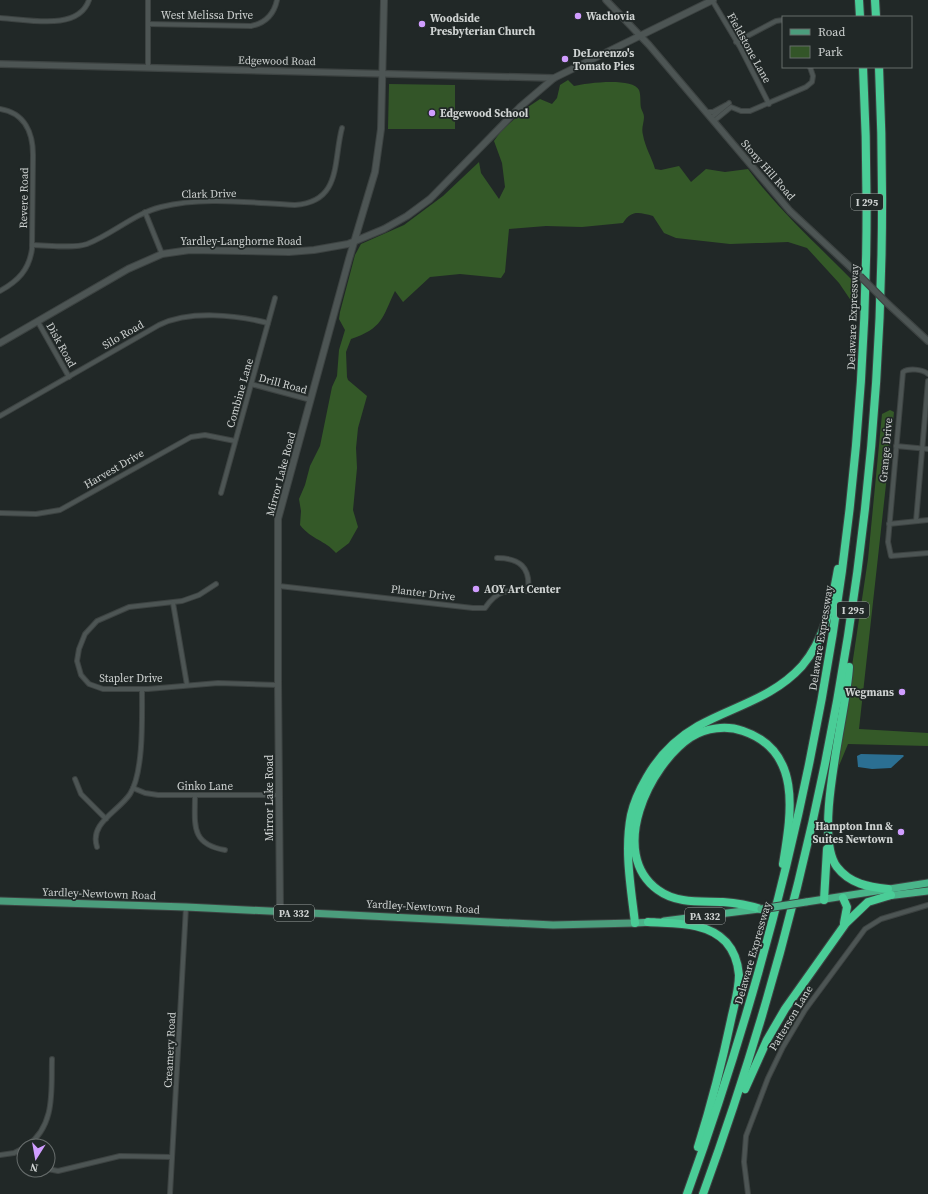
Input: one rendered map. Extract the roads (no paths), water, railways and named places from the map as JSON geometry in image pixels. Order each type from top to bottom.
[{"type":"highway","points":[[859,0],[860,16]]},
{"type":"highway","points":[[875,0],[876,16]]},
{"type":"highway","name":"Delaware Expressway","points":[[687,1194],[731,1066],[769,937],[804,793],[832,648],[852,493],[864,337],[867,172],[863,68]]},
{"type":"highway","name":"I 295","points":[[703,1194],[724,1137],[777,969],[803,870],[827,760],[850,627],[870,473],[879,340],[882,191],[879,68]]},
{"type":"highway","points":[[635,924],[628,860],[629,827],[636,797],[650,771],[664,754],[691,730],[758,700],[784,684],[810,656],[826,624],[844,523],[864,337]]},
{"type":"highway","points":[[824,900],[834,762],[848,674],[850,627]]},
{"type":"highway","points":[[761,909],[734,903],[675,899],[658,890],[652,884],[639,863],[635,846],[636,828],[639,811],[648,786],[660,768],[675,750],[691,737],[704,731],[731,728],[757,737],[777,755],[788,779],[790,821],[782,870],[770,921],[769,937]]},
{"type":"highway","points":[[827,842],[836,866],[848,878],[859,884],[890,892]]},
{"type":"highway","name":"Yardley-Newtown Road","points":[[890,892],[928,882]]},
{"type":"highway","name":"Yardley-Newtown Road","points":[[635,924],[890,892],[928,891]]},
{"type":"highway","points":[[724,1137],[759,1057],[776,1024],[842,929],[863,906],[890,892]]},
{"type":"highway","points":[[842,898],[846,903],[847,912],[842,929]]},
{"type":"highway","points":[[648,922],[698,926],[714,933],[730,948],[738,968],[738,984],[718,1074],[703,1130],[683,1194]]},
{"type":"main road","name":"Mirror Lake Road","points":[[280,912],[278,519],[354,241],[370,194],[378,161],[381,128],[384,0]]},
{"type":"main road","name":"Yardley-Langhorne Road","points":[[0,343],[128,269],[162,254],[190,250],[304,252],[354,241],[397,222],[430,199],[520,107],[554,78],[641,37],[713,0]]},
{"type":"main road","name":"Yardley-Newtown Road","points":[[0,901],[186,907],[553,925],[635,924]]},
{"type":"street","points":[[0,18],[67,20],[81,14],[89,0]]},
{"type":"street","points":[[148,0],[148,68]]},
{"type":"street","name":"West Melissa Drive","points":[[148,24],[252,26],[261,23],[268,18],[275,9],[277,0]]},
{"type":"street","name":"Stony Hill Road","points":[[606,0],[641,37],[790,211],[928,341]]},
{"type":"street","name":"Fieldstone Lane","points":[[713,0],[740,47],[769,104]]},
{"type":"street","points":[[736,42],[776,21],[782,20]]},
{"type":"street","name":"Edgewood Road","points":[[0,64],[554,78]]},
{"type":"street","points":[[706,112],[713,112],[722,106],[729,105],[745,112],[769,104],[812,82],[813,76],[810,68]]},
{"type":"street","points":[[712,120],[729,105]]},
{"type":"street","name":"Revere Road","points":[[0,109],[12,113],[24,121],[33,141],[32,245],[30,260],[26,270],[17,281],[0,291]]},
{"type":"street","name":"Clark Drive","points":[[32,245],[83,245],[146,212],[187,202],[295,205],[309,202],[324,193],[334,179],[337,145],[342,128]]},
{"type":"street","points":[[146,212],[162,254]]},
{"type":"street","name":"Combine Lane","points":[[221,493],[275,298]]},
{"type":"street","name":"Silo Road","points":[[0,416],[159,324],[174,318],[188,316],[242,318],[268,324]]},
{"type":"street","name":"Disk Road","points":[[38,322],[69,377]]},
{"type":"street","name":"Grange Drive","points":[[928,374],[923,371],[907,370],[903,372],[888,542],[891,556],[928,553]]},
{"type":"street","points":[[916,522],[928,381]]},
{"type":"street","name":"Drill Road","points":[[251,384],[311,400]]},
{"type":"street","name":"Harvest Drive","points":[[0,513],[36,514],[60,510],[191,437],[205,435],[235,441]]},
{"type":"street","points":[[896,446],[922,447],[928,449]]},
{"type":"street","points":[[889,524],[928,520]]},
{"type":"street","name":"Planter Drive","points":[[278,586],[473,608],[485,608],[492,598],[505,590],[528,591],[528,579],[519,562],[510,558],[497,558]]},
{"type":"street","name":"Stapler Drive","points":[[216,584],[198,595],[174,603],[135,606],[116,611],[93,625],[85,634],[77,656],[77,666],[81,675],[89,684],[103,689],[142,689],[218,683],[278,685]]},
{"type":"street","points":[[174,603],[187,685]]},
{"type":"street","points":[[97,847],[95,834],[98,826],[126,800],[133,788],[139,765],[142,689]]},
{"type":"street","points":[[75,779],[81,794],[106,819]]},
{"type":"street","name":"Ginko Lane","points":[[133,788],[154,795],[279,795]]},
{"type":"street","points":[[195,795],[195,824],[201,839],[208,846],[225,850]]},
{"type":"street","name":"Patterson Lane","points":[[748,1194],[744,1162],[746,1136],[768,1078],[801,1016],[820,987],[865,929],[881,919],[928,905]]},
{"type":"street","name":"Creamery Road","points":[[170,1194],[186,907]]},
{"type":"street","points":[[35,1138],[43,1130],[48,1118],[52,1059]]},
{"type":"street","points":[[0,1155],[16,1152]]},
{"type":"street","points":[[56,1170],[120,1156],[172,1157]]},
{"type":"water","points":[[861,754],[904,756],[891,768],[872,769],[858,767],[857,756]]},
{"type":"place","name":"Wachovia","points":[[578,16]]},
{"type":"place","name":"Woodside Presbyterian Church","points":[[422,24]]},
{"type":"place","name":"DeLorenzo's Tomato Pies","points":[[565,59]]},
{"type":"place","name":"Edgewood School","points":[[432,113]]},
{"type":"place","name":"AOY Art Center","points":[[476,589]]},
{"type":"place","name":"Wegmans","points":[[902,692]]},
{"type":"place","name":"Hampton Inn & Suites Newtown","points":[[901,832]]}]
